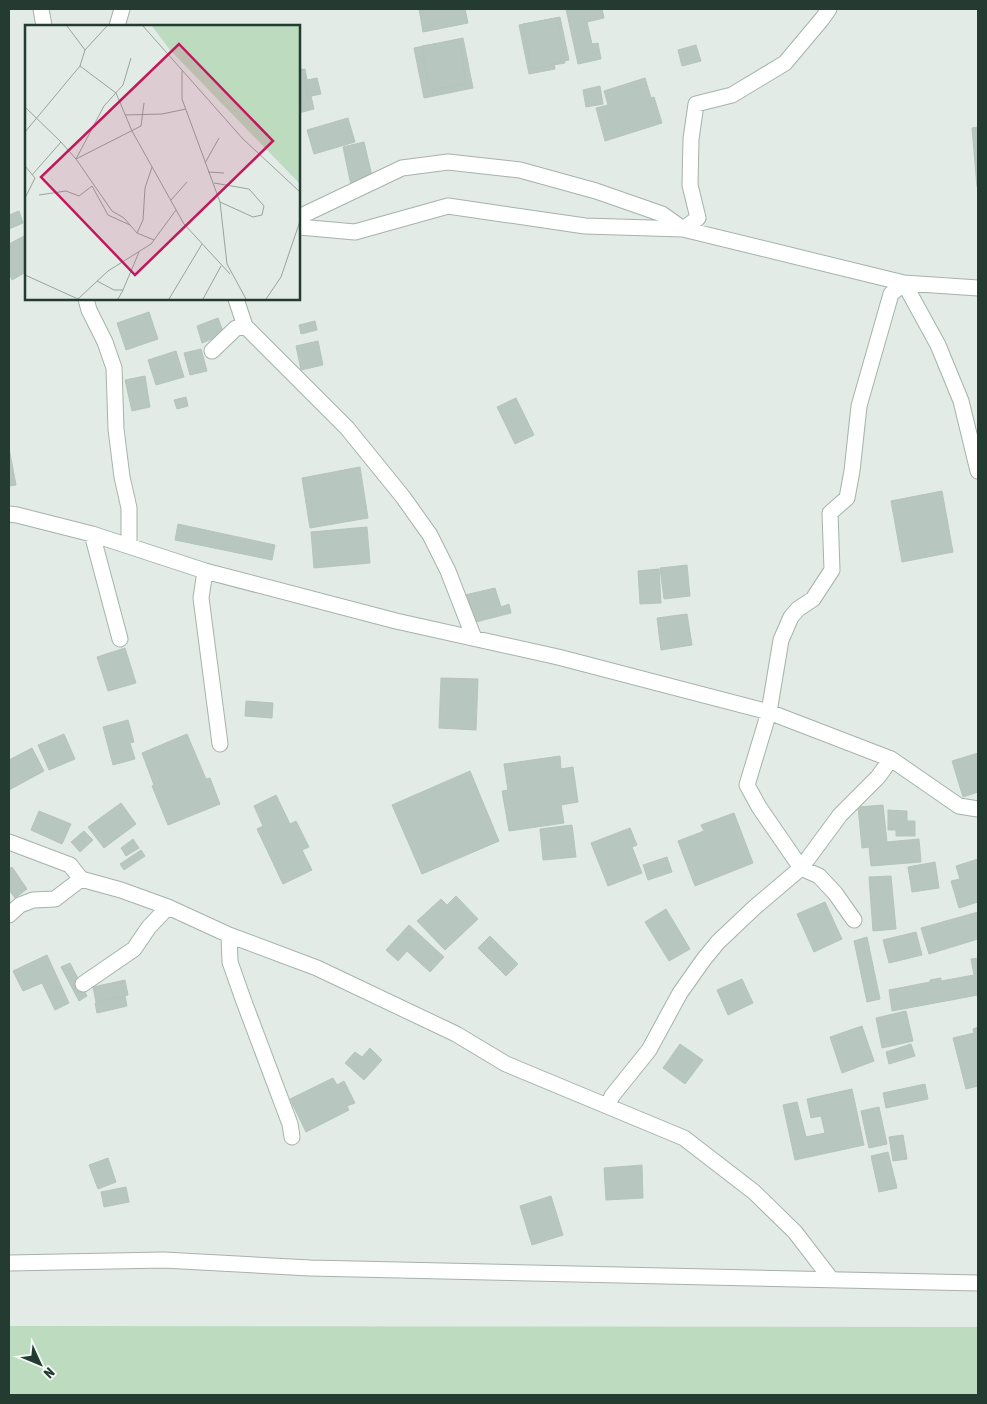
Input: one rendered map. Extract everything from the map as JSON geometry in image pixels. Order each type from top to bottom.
[{"type":"street","points":[[41,9],[44,25]]},
{"type":"street","points":[[117,25],[122,9]]},
{"type":"street","points":[[683,229],[698,218],[690,185],[691,139],[696,104],[732,95],[785,63],[829,9]]},
{"type":"street","points":[[300,217],[402,168],[448,162],[520,170],[596,191],[662,214],[683,229]]},
{"type":"street","points":[[300,227],[356,232],[448,206],[585,226],[683,229],[904,282],[978,288]]},
{"type":"street","points":[[904,282],[938,345],[961,401],[978,472]]},
{"type":"street","points":[[854,920],[835,893],[819,876],[801,868],[759,808],[747,785],[769,712],[781,640],[791,617],[813,598],[832,570],[830,513],[848,498],[859,406],[891,294],[904,282]]},
{"type":"street","points":[[86,300],[114,368],[116,429],[122,476],[130,508],[129,546]]},
{"type":"street","points":[[236,300],[246,326],[347,428],[403,497],[430,536],[448,571],[474,638]]},
{"type":"street","points":[[212,352],[236,328],[246,326]]},
{"type":"street","points":[[9,514],[92,534],[205,571],[396,621],[640,677],[769,712],[890,759],[959,806],[978,809]]},
{"type":"street","points":[[92,534],[120,639]]},
{"type":"street","points":[[205,571],[201,598],[220,744]]},
{"type":"street","points":[[608,1106],[612,1096],[649,1050],[680,993],[704,959],[718,942],[767,896],[801,868],[840,815],[878,777],[890,759]]},
{"type":"street","points":[[9,842],[70,865],[81,879],[121,890],[229,935],[317,968],[456,1034],[506,1064],[684,1138],[754,1192],[795,1232],[831,1279]]},
{"type":"street","points":[[9,915],[20,905],[33,900],[56,899],[81,879]]},
{"type":"street","points":[[83,984],[134,950],[150,927],[168,908]]},
{"type":"street","points":[[229,935],[230,962],[290,1124],[292,1137]]},
{"type":"street","points":[[9,1263],[164,1260],[310,1268],[978,1282]]},
{"type":"green space","points":[[9,1326],[978,1327],[978,1395],[9,1395]]},
{"type":"building","points":[[419,9],[465,9],[468,23],[423,32]]},
{"type":"building","points":[[566,9],[602,9],[604,18],[587,22],[592,44],[598,43],[601,59],[578,64]]},
{"type":"building","points":[[560,17],[569,60],[554,63],[555,69],[529,74],[519,25]]},
{"type":"building","points":[[557,18],[565,63],[531,69],[523,24]]},
{"type":"building","points":[[463,38],[473,88],[424,98],[414,48]]},
{"type":"building","points":[[460,40],[466,84],[429,90],[422,46]]},
{"type":"building","points":[[696,45],[701,61],[682,66],[678,50]]},
{"type":"building","points":[[300,69],[303,69],[310,108],[300,110]]},
{"type":"building","points":[[305,69],[307,80],[317,78],[321,94],[311,96],[314,109],[300,113],[300,71]]},
{"type":"building","points":[[645,78],[651,98],[654,97],[662,123],[605,141],[596,108],[608,105],[604,91]]},
{"type":"building","points":[[600,86],[603,104],[586,107],[583,90]]},
{"type":"building","points":[[348,118],[355,142],[314,154],[307,130]]},
{"type":"building","points":[[978,127],[978,187],[977,187],[972,128]]},
{"type":"building","points":[[364,142],[373,180],[351,185],[343,147]]},
{"type":"building","points":[[19,211],[23,223],[9,229],[9,215]]},
{"type":"building","points":[[25,236],[25,273],[12,280],[9,273],[9,244]]},
{"type":"building","points":[[149,312],[158,339],[126,350],[117,323]]},
{"type":"building","points":[[218,318],[224,334],[202,343],[197,326]]},
{"type":"building","points":[[315,321],[317,330],[301,334],[299,325]]},
{"type":"building","points":[[318,341],[323,365],[301,370],[296,346]]},
{"type":"building","points":[[201,349],[207,371],[190,375],[184,353]]},
{"type":"building","points":[[176,351],[184,377],[156,385],[148,360]]},
{"type":"building","points":[[145,376],[150,407],[132,411],[125,380]]},
{"type":"building","points":[[186,397],[188,406],[177,409],[174,400]]},
{"type":"building","points":[[516,398],[534,435],[515,444],[497,407]]},
{"type":"building","points":[[9,448],[16,485],[9,486]]},
{"type":"building","points":[[360,467],[368,518],[310,528],[302,478]]},
{"type":"building","points":[[942,491],[953,552],[902,562],[891,501]]},
{"type":"building","points":[[178,524],[275,545],[272,560],[175,540]]},
{"type":"building","points":[[367,527],[370,563],[314,568],[311,532]]},
{"type":"building","points":[[687,565],[690,596],[664,599],[660,568]]},
{"type":"building","points":[[659,569],[661,603],[640,604],[638,571]]},
{"type":"building","points":[[495,588],[501,607],[509,604],[511,613],[472,623],[465,595]]},
{"type":"building","points":[[687,614],[692,645],[661,650],[657,618]]},
{"type":"building","points":[[125,648],[136,683],[108,691],[97,657]]},
{"type":"building","points":[[441,678],[478,679],[476,730],[439,728]]},
{"type":"building","points":[[246,701],[273,703],[272,718],[245,716]]},
{"type":"building","points":[[128,720],[134,742],[130,743],[135,759],[113,765],[103,727]]},
{"type":"building","points":[[64,734],[75,759],[49,770],[38,745]]},
{"type":"building","points":[[187,734],[206,779],[210,778],[220,804],[168,825],[152,786],[154,785],[142,753]]},
{"type":"building","points":[[32,748],[44,771],[9,790],[9,760]]},
{"type":"building","points":[[978,753],[978,792],[963,797],[952,761]]},
{"type":"building","points":[[560,756],[561,769],[573,767],[578,802],[561,805],[564,823],[509,831],[502,791],[508,790],[504,764]]},
{"type":"building","points":[[470,771],[499,841],[422,874],[392,805]]},
{"type":"building","points":[[276,795],[290,824],[296,821],[309,847],[302,850],[312,870],[283,884],[257,829],[263,826],[254,806]]},
{"type":"building","points":[[121,803],[136,824],[104,848],[88,827]]},
{"type":"building","points":[[883,805],[887,842],[919,839],[921,862],[871,866],[869,847],[862,848],[858,807]]},
{"type":"building","points":[[888,810],[907,811],[907,821],[915,821],[915,836],[896,836],[896,830],[888,830]]},
{"type":"building","points":[[39,811],[71,824],[62,844],[31,830]]},
{"type":"building","points":[[734,813],[753,863],[695,886],[678,841],[704,831],[701,825]]},
{"type":"building","points":[[572,825],[576,857],[543,860],[540,829]]},
{"type":"building","points":[[630,828],[637,845],[632,847],[642,873],[608,886],[591,843]]},
{"type":"building","points":[[84,831],[93,840],[80,852],[71,842]]},
{"type":"building","points":[[133,839],[139,848],[126,856],[121,848]]},
{"type":"building","points":[[141,850],[145,856],[124,870],[120,864]]},
{"type":"building","points":[[667,857],[672,872],[648,880],[643,865]]},
{"type":"building","points":[[978,859],[978,902],[959,908],[951,881],[960,879],[956,866]]},
{"type":"building","points":[[935,862],[939,888],[912,892],[908,867]]},
{"type":"building","points":[[12,867],[27,889],[15,898],[9,890],[9,869]]},
{"type":"building","points":[[891,876],[896,929],[873,931],[869,877]]},
{"type":"building","points":[[456,896],[478,919],[445,950],[417,921],[441,899],[447,905]]},
{"type":"building","points":[[825,902],[842,939],[814,952],[797,914]]},
{"type":"building","points":[[666,909],[690,949],[669,961],[645,922]]},
{"type":"building","points":[[978,912],[978,939],[929,954],[921,928]]},
{"type":"building","points":[[409,925],[444,957],[430,972],[407,951],[398,961],[386,950]]},
{"type":"building","points":[[916,932],[922,955],[889,963],[883,940]]},
{"type":"building","points":[[490,936],[518,964],[506,976],[478,948]]},
{"type":"building","points":[[867,937],[880,999],[867,1002],[854,941]]},
{"type":"building","points":[[47,955],[69,1003],[55,1010],[42,983],[23,991],[13,971]]},
{"type":"building","points":[[978,958],[978,995],[892,1011],[889,990],[941,978],[941,981],[974,975],[971,959]]},
{"type":"building","points":[[70,963],[87,996],[79,1001],[61,967]]},
{"type":"building","points":[[742,979],[753,1003],[728,1015],[717,990]]},
{"type":"building","points":[[125,980],[128,995],[96,1002],[93,987]]},
{"type":"building","points":[[125,996],[127,1006],[97,1013],[95,1003]]},
{"type":"building","points":[[906,1011],[913,1041],[882,1048],[876,1018]]},
{"type":"building","points":[[862,1026],[874,1061],[842,1073],[830,1037]]},
{"type":"building","points":[[978,1027],[978,1086],[966,1089],[953,1038],[974,1033],[973,1029]]},
{"type":"building","points":[[680,1044],[703,1060],[685,1084],[663,1068]]},
{"type":"building","points":[[911,1044],[915,1056],[889,1064],[886,1052]]},
{"type":"building","points":[[370,1048],[382,1060],[364,1080],[345,1063],[355,1052],[362,1057]]},
{"type":"building","points":[[333,1078],[337,1085],[344,1081],[355,1103],[347,1106],[349,1110],[306,1132],[290,1099]]},
{"type":"building","points":[[925,1084],[928,1099],[886,1108],[883,1093]]},
{"type":"building","points":[[852,1089],[864,1145],[795,1160],[783,1105],[797,1102],[806,1137],[825,1133],[821,1116],[811,1118],[807,1099]]},
{"type":"building","points":[[879,1107],[887,1144],[869,1148],[861,1111]]},
{"type":"building","points":[[903,1135],[907,1159],[893,1161],[889,1137]]},
{"type":"building","points":[[888,1152],[897,1188],[879,1192],[871,1156]]},
{"type":"building","points":[[108,1158],[116,1182],[98,1189],[89,1165]]},
{"type":"building","points":[[642,1165],[643,1198],[606,1200],[604,1168]]},
{"type":"building","points":[[126,1187],[129,1202],[104,1207],[101,1192]]},
{"type":"building","points":[[551,1196],[563,1235],[532,1245],[520,1206]]}]
